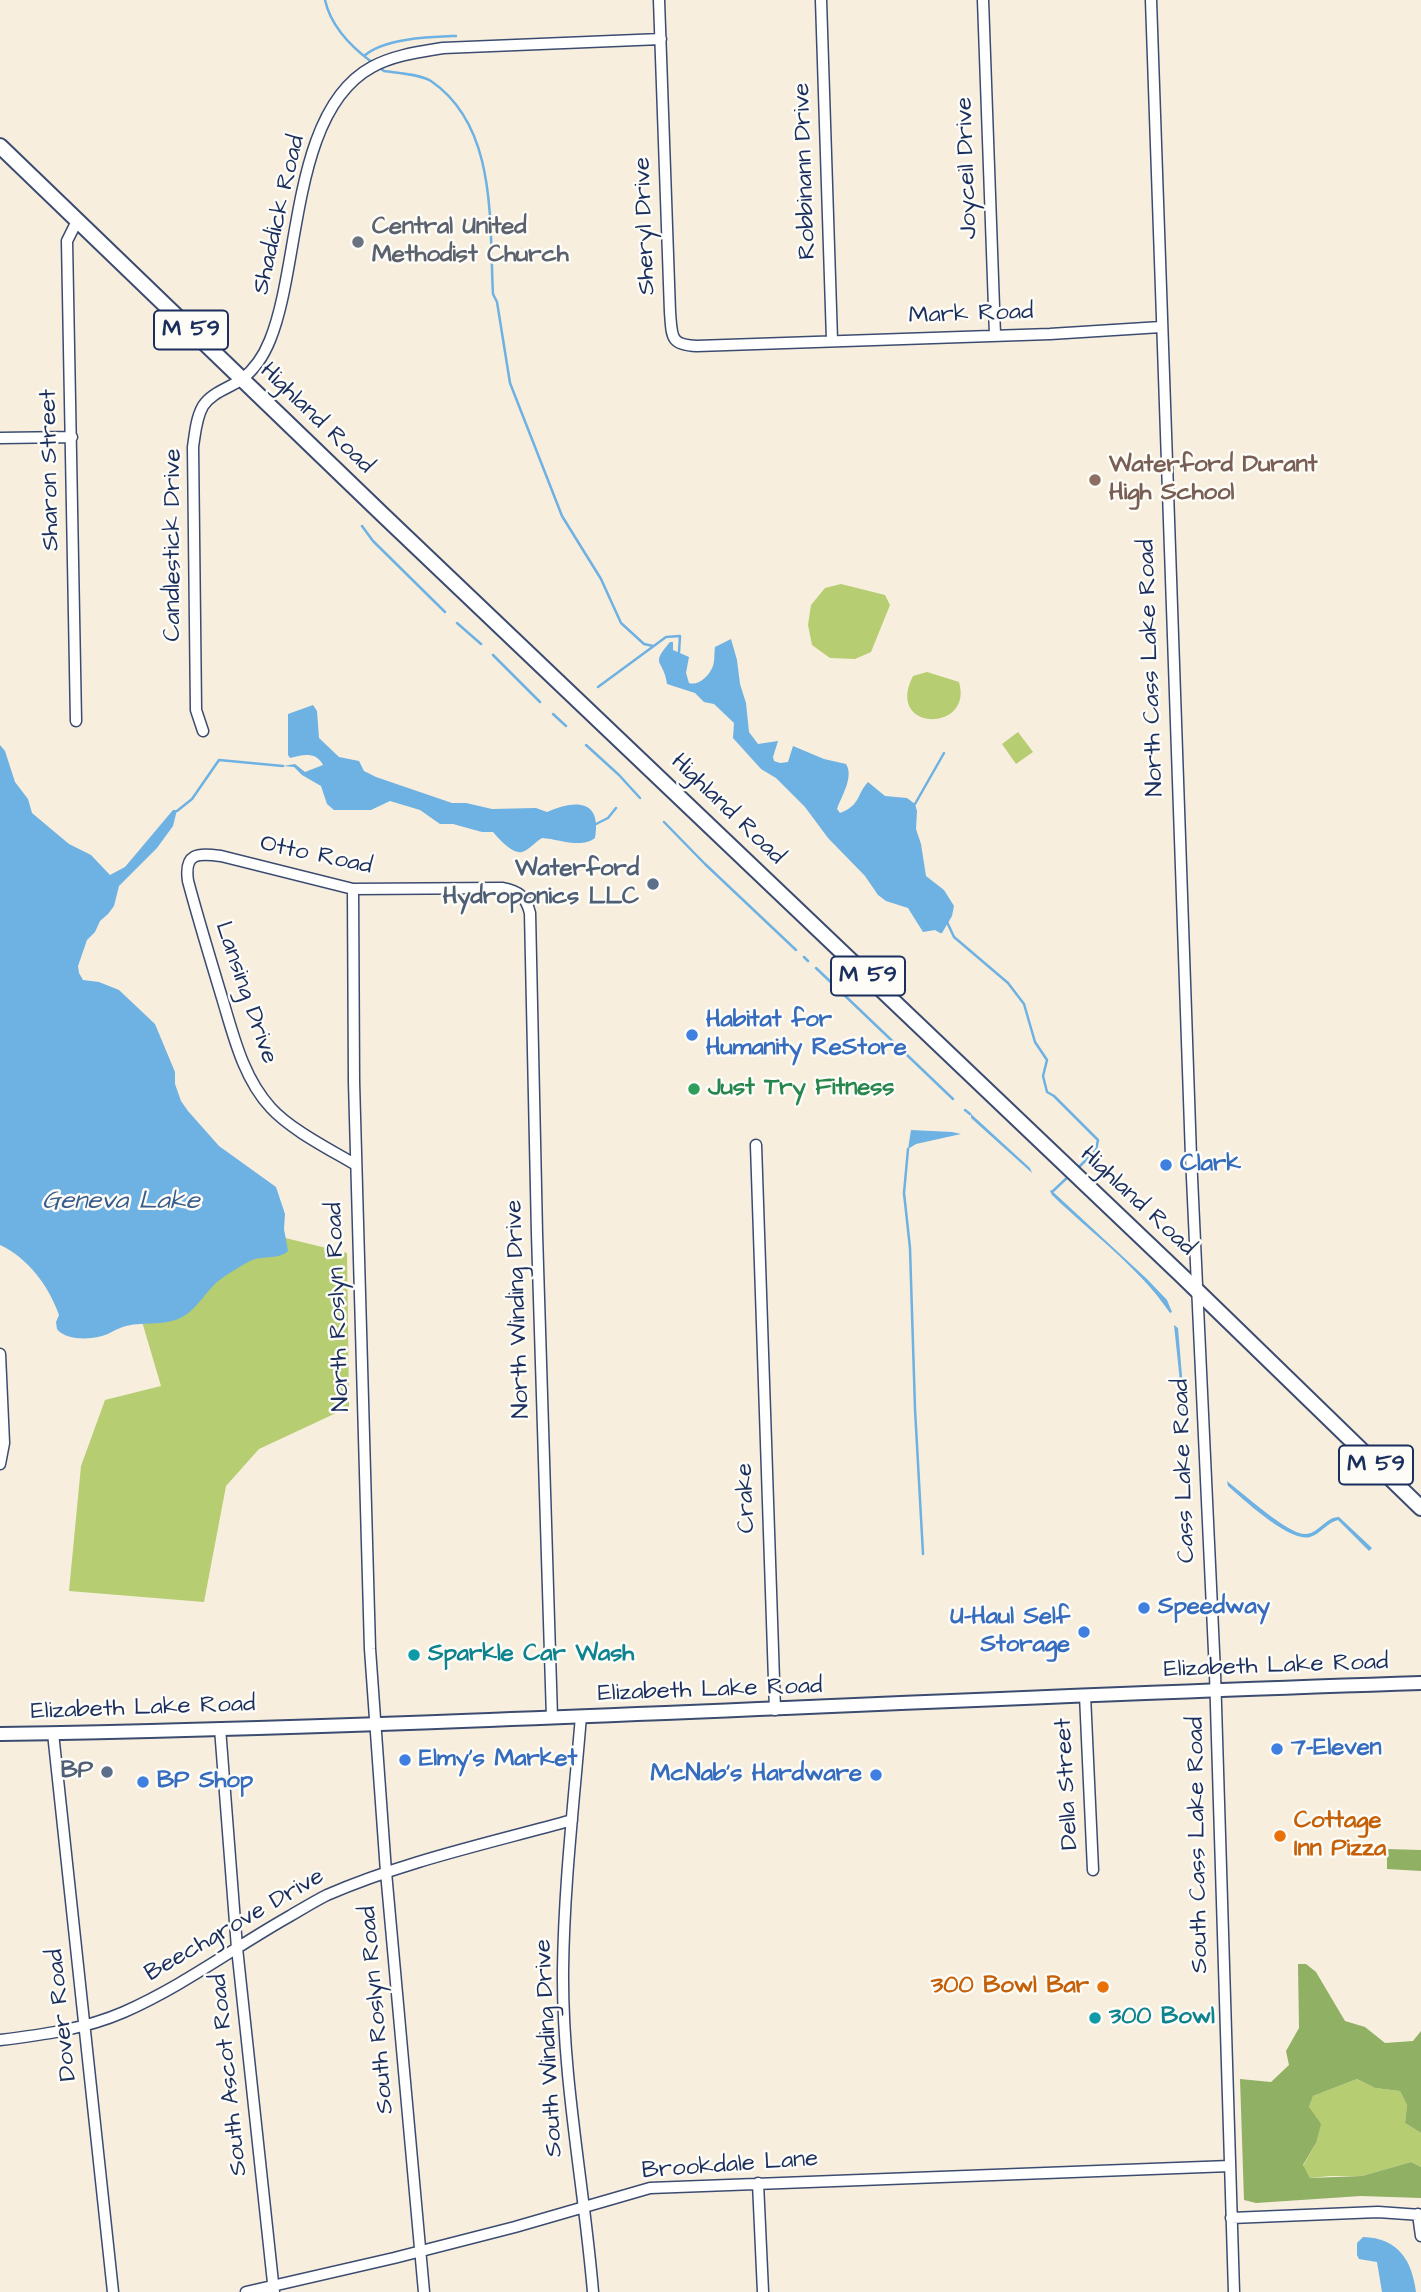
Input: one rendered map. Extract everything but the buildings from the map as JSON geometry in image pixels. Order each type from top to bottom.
[{"type":"highway","name":"Highland Road","points":[[0,146],[1421,1508]]},
{"type":"main road","name":"Elizabeth Lake Road","points":[[0,1734],[775,1710],[1421,1683]]},
{"type":"street","name":"Sheryl Drive","points":[[659,0],[671,335],[676,342],[697,346],[782,342]]},
{"type":"street","name":"Robbinann Drive","points":[[821,0],[832,340]]},
{"type":"street","name":"Joyceil Drive","points":[[983,0],[995,335]]},
{"type":"street","name":"North Cass Lake Road","points":[[1151,0],[1198,1292]]},
{"type":"street","name":"Shaddick Road","points":[[242,379],[261,359],[270,340],[315,144],[327,116],[353,81],[369,69],[408,54],[443,48],[661,39]]},
{"type":"street","name":"Sharon Street","points":[[76,721],[67,241],[78,221]]},
{"type":"street","name":"Mark Road","points":[[782,342],[1161,327]]},
{"type":"street","name":"Candlestick Drive","points":[[203,731],[196,710],[193,447],[196,428],[205,403],[242,379]]},
{"type":"street","points":[[0,438],[72,437]]},
{"type":"street","name":"Otto Road","points":[[186,869],[190,859],[205,854],[353,889],[502,888],[515,890],[526,899]]},
{"type":"street","name":"Lansing Drive","points":[[186,869],[209,954],[248,1074],[271,1109],[356,1165]]},
{"type":"street","name":"North Roslyn Road","points":[[353,889],[356,1165],[370,1649],[375,1723]]},
{"type":"street","name":"North Winding Drive","points":[[526,899],[530,913],[551,1718]]},
{"type":"street","name":"Crake","points":[[756,1145],[775,1710]]},
{"type":"street","name":"Cass Lake Road","points":[[1198,1292],[1216,1690]]},
{"type":"street","points":[[0,1354],[4,1443],[0,1464]]},
{"type":"street","name":"South Cass Lake Road","points":[[1216,1690],[1234,2292]]},
{"type":"street","name":"Della Street","points":[[1085,1695],[1093,1870]]},
{"type":"street","name":"South Winding Drive","points":[[581,1716],[563,1971],[569,2091],[593,2292]]},
{"type":"street","name":"South Roslyn Road","points":[[375,1723],[424,2292]]},
{"type":"street","name":"South Ascot Road","points":[[220,1728],[237,1948],[274,2289]]},
{"type":"street","name":"Dover Road","points":[[53,1733],[113,2292]]},
{"type":"street","name":"Beechgrove Drive","points":[[0,2040],[86,2025],[122,2013],[155,1997],[325,1896],[386,1872],[572,1820]]},
{"type":"street","name":"Brookdale Lane","points":[[246,2292],[274,2289],[515,2227],[650,2188],[1230,2166]]},
{"type":"street","points":[[758,2183],[763,2292]]},
{"type":"street","points":[[1231,2218],[1378,2212],[1420,2214],[1421,2236]]},
{"type":"green space","points":[[841,584],[885,595],[890,605],[871,652],[855,659],[830,658],[812,645],[808,625],[811,605],[825,588]]},
{"type":"green space","points":[[927,672],[959,682],[960,699],[954,710],[943,717],[931,719],[919,716],[910,708],[907,694],[913,676]]},
{"type":"green space","points":[[1018,732],[1033,752],[1016,764],[1002,744]]},
{"type":"green space","points":[[236,1226],[347,1253],[349,1407],[259,1449],[226,1486],[204,1602],[69,1591],[81,1466],[105,1400],[161,1386],[138,1308]]},
{"type":"green space","points":[[1387,1849],[1421,1850],[1421,1871],[1387,1869]]},
{"type":"green space","points":[[1298,1964],[1306,1964],[1316,1972],[1345,2021],[1365,2027],[1385,2043],[1413,2041],[1421,2031],[1421,2133],[1405,2123],[1407,2105],[1400,2091],[1375,2088],[1357,2079],[1313,2096],[1309,2107],[1321,2124],[1316,2143],[1303,2165],[1310,2178],[1362,2176],[1411,2162],[1421,2167],[1421,2198],[1361,2196],[1256,2203],[1244,2200],[1240,2079],[1271,2082],[1289,2065],[1286,2051],[1299,2028]]},
{"type":"green space","points":[[1357,2079],[1375,2088],[1400,2091],[1407,2105],[1405,2123],[1421,2133],[1421,2167],[1411,2162],[1362,2176],[1310,2178],[1303,2166],[1316,2143],[1309,2107],[1313,2096]]},
{"type":"water","points":[[731,639],[746,703],[749,732],[758,744],[778,741],[774,761],[788,762],[793,746],[824,759],[846,764],[849,775],[837,809],[840,813],[852,807],[868,782],[885,796],[907,798],[915,804],[916,829],[926,876],[944,890],[954,906],[952,916],[942,933],[935,930],[923,932],[908,908],[886,901],[878,895],[865,876],[828,838],[805,807],[776,778],[761,769],[733,738],[734,723],[714,704],[704,702],[695,693],[667,684],[659,659],[670,642],[673,642],[673,650],[689,657],[686,673],[689,683],[693,684],[706,677],[711,670],[715,647]]},
{"type":"water","points":[[313,705],[317,711],[319,738],[339,757],[359,761],[364,771],[376,777],[452,803],[492,809],[536,808],[547,812],[567,805],[584,806],[594,815],[595,838],[577,843],[542,838],[527,850],[518,852],[493,832],[440,824],[420,810],[390,801],[371,810],[334,810],[327,804],[321,786],[294,767],[283,766],[295,764],[305,772],[323,765],[313,756],[290,758],[288,755],[288,714]]},
{"type":"water","name":"Geneva Lake","points":[[0,745],[5,751],[15,782],[28,799],[32,813],[69,844],[91,855],[110,875],[125,867],[173,810],[177,810],[173,826],[157,848],[119,886],[114,906],[87,940],[78,966],[79,973],[83,980],[99,982],[119,990],[155,1024],[175,1072],[175,1084],[181,1101],[188,1111],[219,1146],[276,1187],[285,1214],[284,1229],[288,1251],[279,1256],[253,1260],[232,1271],[217,1282],[189,1312],[177,1319],[126,1326],[96,1337],[77,1338],[65,1335],[57,1329],[59,1315],[50,1294],[36,1274],[20,1257],[0,1245]]},
{"type":"water","points":[[971,1114],[1030,1168],[1032,1173],[971,1118]]},
{"type":"water","points":[[911,1130],[961,1134],[916,1144],[908,1149]]},
{"type":"water","points":[[1051,1190],[1147,1279],[1167,1300],[1172,1312],[1170,1313],[1130,1266],[1052,1195]]},
{"type":"water","points":[[1174,1325],[1178,1328],[1185,1429]]},
{"type":"water","points":[[1227,1481],[1288,1528],[1310,1533],[1339,1517],[1372,1548],[1369,1551],[1338,1520],[1310,1537],[1291,1533],[1255,1509],[1228,1486]]},
{"type":"water","points":[[1363,2237],[1385,2242],[1401,2253],[1411,2270],[1416,2292],[1382,2292],[1377,2262],[1359,2259],[1357,2255],[1357,2243]]},
{"type":"waterway","points":[[325,0],[332,19],[343,36],[373,63]]},
{"type":"waterway","points":[[364,56],[383,45],[395,42],[456,36]]},
{"type":"waterway","points":[[378,67],[384,71],[415,75],[431,81],[453,100],[468,124],[479,150],[486,178],[493,294],[497,302],[510,383],[562,516],[601,579],[621,623],[644,644],[653,646]]},
{"type":"waterway","points":[[362,526],[373,541],[445,612]]},
{"type":"waterway","points":[[457,623],[481,644]]},
{"type":"waterway","points":[[598,687],[666,637],[680,636],[679,652]]},
{"type":"waterway","points":[[493,655],[540,702]]},
{"type":"waterway","points":[[553,714],[566,726]]},
{"type":"waterway","points":[[586,745],[640,798]]},
{"type":"waterway","points":[[915,804],[944,753]]},
{"type":"waterway","points":[[177,811],[192,799],[219,760],[283,766]]},
{"type":"waterway","points":[[596,824],[608,818],[616,808]]},
{"type":"waterway","points":[[664,822],[796,950]]},
{"type":"waterway","points":[[947,922],[954,937],[1008,983],[1024,1004],[1035,1042],[1047,1060],[1043,1076],[1047,1092],[1098,1140],[1096,1150],[1078,1168]]},
{"type":"waterway","points":[[804,957],[808,961]]},
{"type":"waterway","points":[[816,968],[953,1099]]},
{"type":"waterway","points":[[965,1110],[970,1114]]},
{"type":"waterway","points":[[908,1149],[904,1193],[910,1248],[923,1554]]},
{"type":"waterway","points":[[1053,1191],[1070,1175]]},
{"type":"place","name":"Central United Methodist Church","points":[[358,242]]},
{"type":"place","name":"Waterford Durant High School","points":[[1095,480]]},
{"type":"place","name":"Waterford Hydroponics LLC","points":[[653,884]]},
{"type":"place","name":"Habitat for Humanity ReStore","points":[[692,1035]]},
{"type":"place","name":"Just Try Fitness","points":[[694,1089]]},
{"type":"place","name":"Clark","points":[[1166,1165]]},
{"type":"place","name":"Speedway","points":[[1144,1608]]},
{"type":"place","name":"U-Haul Self Storage","points":[[1084,1632]]},
{"type":"place","name":"Sparkle Car Wash","points":[[414,1655]]},
{"type":"place","name":"7-Eleven","points":[[1277,1749]]},
{"type":"place","name":"Elmy's Market","points":[[405,1760]]},
{"type":"place","name":"BP","points":[[107,1772]]},
{"type":"place","name":"McNab's Hardware","points":[[876,1775]]},
{"type":"place","name":"BP Shop","points":[[143,1782]]},
{"type":"place","name":"Cottage Inn Pizza","points":[[1280,1836]]},
{"type":"place","name":"300 Bowl Bar","points":[[1103,1987]]},
{"type":"place","name":"300 Bowl","points":[[1095,2018]]}]
